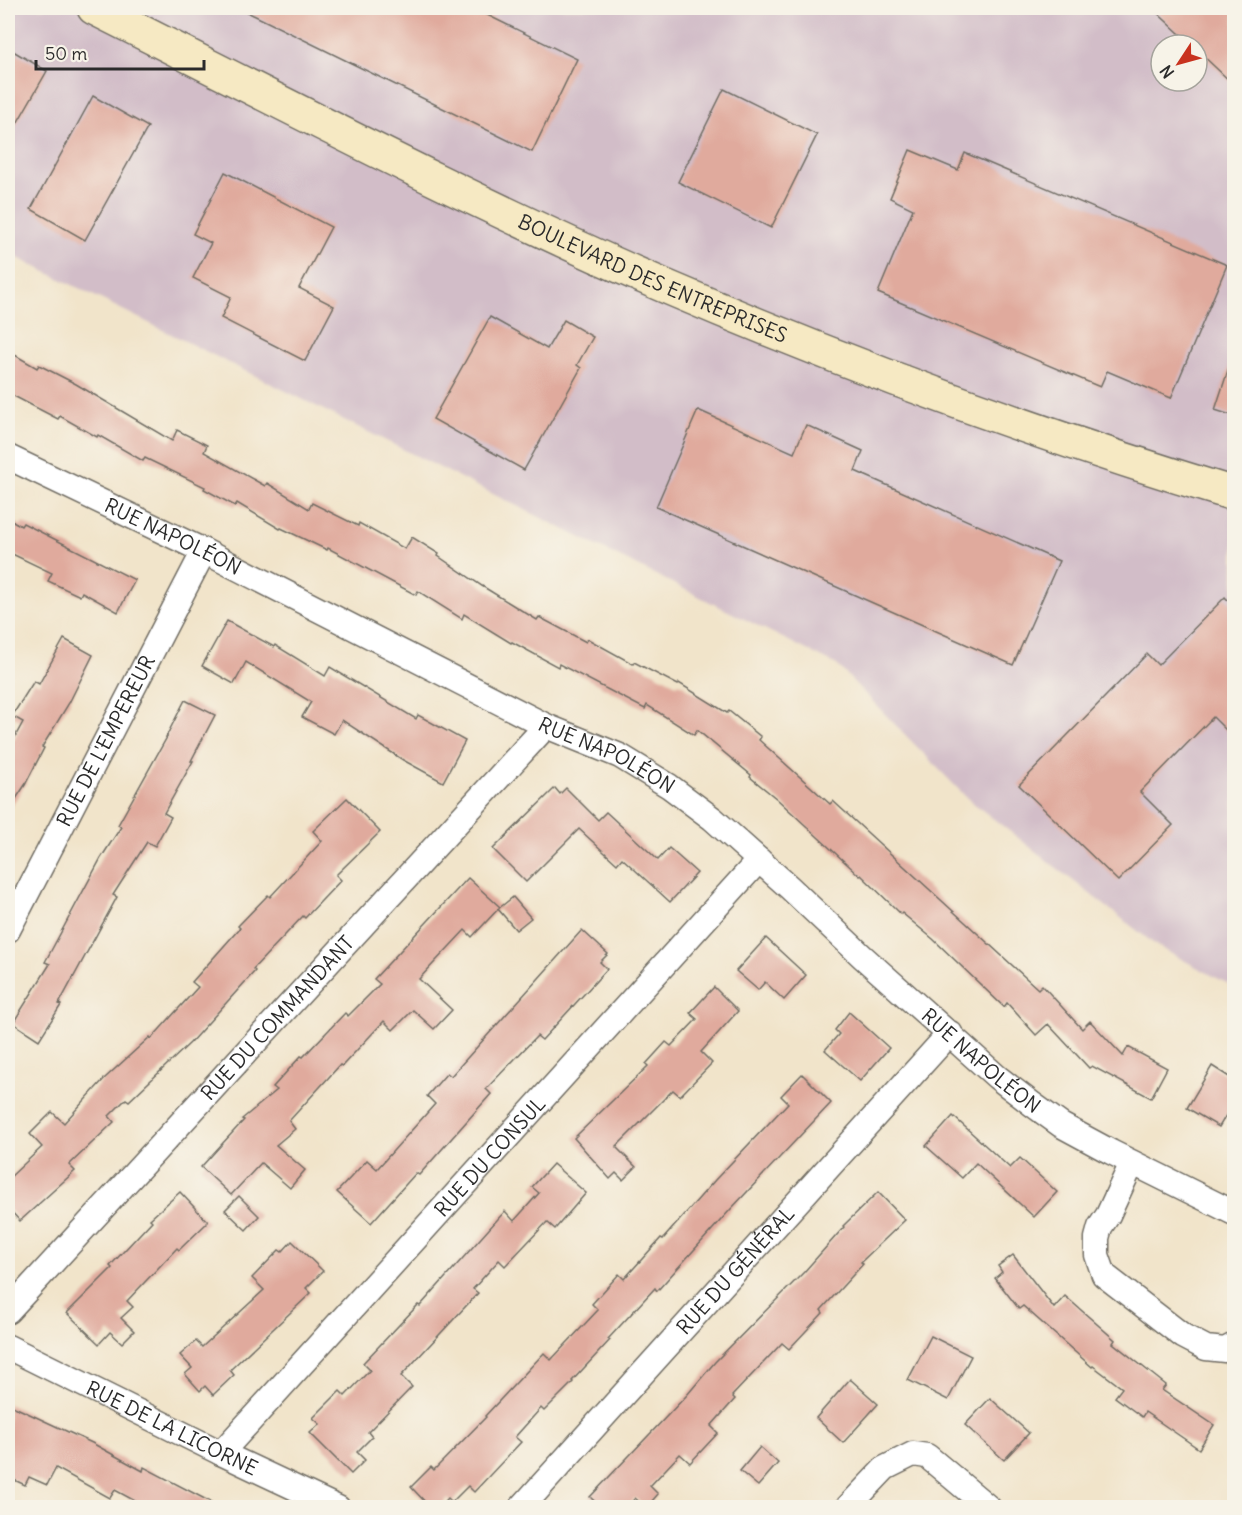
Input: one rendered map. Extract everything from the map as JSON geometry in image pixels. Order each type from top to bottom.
[{"type":"street","name":"BOULEVARD DES ENTREPRISES","points":[[94,8],[396,159],[657,283],[964,405],[1078,445],[1234,494]]},
{"type":"street","name":"RUE NAPOLÉON","points":[[8,457],[204,551],[546,726],[620,756],[669,786],[713,819],[863,957],[998,1077],[1032,1104],[1061,1125],[1234,1213]]},
{"type":"street","name":"RUE DE L'EMPEREUR","points":[[8,930],[204,551]]},
{"type":"street","name":"RUE DU COMMANDANT","points":[[8,1311],[546,726]]},
{"type":"street","name":"RUE DU CONSUL","points":[[221,1453],[759,860]]},
{"type":"street","name":"RUE DU GÉNÉRAL","points":[[521,1508],[950,1033]]},
{"type":"street","points":[[1132,1163],[1100,1227],[1097,1238],[1097,1255],[1104,1275],[1184,1336],[1206,1348],[1225,1350],[1234,1345]]},
{"type":"street","name":"RUE DE LA LICORNE","points":[[8,1347],[221,1453],[338,1508]]},
{"type":"street","points":[[847,1508],[885,1468],[913,1454],[927,1456],[989,1508]]},
{"type":"shaded area","points":[[8,8],[1234,8],[1234,987],[1157,946],[968,799],[837,665],[8,253]]},
{"type":"building","points":[[239,8],[473,8],[577,59],[532,152]]},
{"type":"building","points":[[1152,8],[1234,8],[1234,85],[1209,61],[1209,33],[1179,33]]},
{"type":"building","points":[[8,48],[47,71],[8,139]]},
{"type":"building","points":[[724,89],[817,135],[771,228],[678,182]]},
{"type":"building","points":[[93,96],[148,127],[85,240],[31,209]]},
{"type":"building","points":[[910,150],[958,170],[965,153],[1227,265],[1171,398],[1107,371],[1100,387],[878,293],[913,209],[890,198]]},
{"type":"building","points":[[225,172],[331,227],[299,288],[334,306],[305,361],[221,318],[231,297],[193,278],[211,243],[193,234]]},
{"type":"building","points":[[490,317],[547,349],[564,320],[593,337],[577,365],[581,368],[524,470],[433,419]]},
{"type":"building","points":[[8,351],[37,368],[39,365],[76,384],[172,441],[177,430],[207,445],[204,452],[265,486],[267,483],[309,509],[312,503],[358,526],[359,523],[405,549],[412,537],[482,586],[537,620],[539,617],[586,642],[588,639],[633,664],[634,662],[678,685],[679,683],[727,713],[729,711],[761,737],[759,740],[830,804],[833,801],[1038,989],[1042,985],[1082,1029],[1090,1021],[1123,1056],[1128,1047],[1167,1068],[1151,1098],[1092,1066],[1089,1068],[1048,1024],[1036,1035],[1007,1003],[1004,1007],[933,939],[901,914],[861,875],[750,777],[751,775],[697,730],[694,735],[647,705],[645,709],[559,664],[558,667],[511,643],[464,614],[462,619],[418,591],[416,595],[328,548],[327,550],[280,529],[237,503],[235,506],[204,489],[205,487],[145,458],[143,461],[98,435],[97,437],[60,416],[58,419],[8,393]]},
{"type":"building","points":[[1231,361],[1234,361],[1234,416],[1215,410]]},
{"type":"building","points":[[698,410],[794,453],[806,425],[863,451],[855,471],[1059,561],[1013,665],[656,507]]},
{"type":"building","points":[[8,518],[21,526],[23,523],[135,580],[118,612],[82,592],[80,596],[48,581],[52,573],[8,552]]},
{"type":"building","points":[[1225,597],[1234,607],[1234,738],[1213,717],[1140,792],[1173,825],[1118,881],[1019,785],[1147,654],[1158,665]]},
{"type":"building","points":[[227,621],[274,647],[275,645],[325,676],[330,667],[416,719],[418,715],[465,741],[443,782],[403,760],[342,720],[334,734],[302,717],[311,702],[246,662],[234,684],[202,666]]},
{"type":"building","points":[[64,639],[93,655],[69,703],[42,747],[44,748],[25,785],[8,811],[8,750],[23,722],[12,716],[34,681],[39,684]]},
{"type":"building","points":[[185,700],[215,715],[164,813],[171,817],[155,846],[147,842],[113,895],[117,897],[59,1004],[61,1005],[39,1040],[13,1023],[50,964],[45,962],[101,858],[121,827],[118,825]]},
{"type":"building","points":[[555,788],[560,794],[566,788],[598,820],[606,812],[658,860],[669,848],[697,873],[670,902],[622,858],[617,864],[579,829],[526,882],[493,849]]},
{"type":"building","points":[[347,798],[380,832],[336,875],[341,880],[253,969],[255,971],[190,1043],[129,1101],[126,1099],[109,1116],[114,1122],[69,1165],[75,1171],[20,1221],[8,1208],[8,1179],[42,1147],[30,1134],[52,1112],[64,1123],[105,1078],[150,1037],[151,1039],[198,987],[192,982],[240,928],[238,926],[268,895],[270,897],[322,841],[313,831]]},
{"type":"building","points":[[468,878],[500,907],[472,937],[465,930],[419,979],[452,1010],[434,1029],[413,1010],[393,1030],[384,1021],[289,1121],[295,1129],[276,1145],[305,1170],[290,1188],[261,1163],[231,1195],[201,1167],[244,1120],[242,1119],[277,1090],[273,1087],[301,1056],[303,1057],[345,1013],[348,1016],[380,984],[374,979]]},
{"type":"building","points":[[513,897],[531,918],[516,930],[498,909]]},
{"type":"building","points":[[582,930],[608,954],[600,962],[607,969],[542,1040],[537,1036],[486,1089],[491,1094],[419,1175],[416,1173],[371,1223],[337,1192],[367,1160],[377,1169],[435,1104],[427,1096],[447,1073],[451,1076]]},
{"type":"building","points":[[766,938],[806,975],[784,1000],[765,982],[758,990],[736,971]]},
{"type":"building","points":[[714,987],[738,1011],[701,1052],[712,1063],[680,1096],[673,1090],[616,1147],[636,1167],[623,1180],[616,1173],[610,1179],[574,1138],[648,1066],[646,1064],[666,1042],[671,1046],[697,1019],[690,1013]]},
{"type":"building","points":[[849,1012],[889,1048],[860,1081],[825,1050],[839,1034],[835,1030]]},
{"type":"building","points":[[1212,1066],[1234,1080],[1234,1102],[1219,1127],[1187,1108]]},
{"type":"building","points":[[802,1074],[831,1103],[657,1291],[655,1288],[608,1339],[610,1340],[573,1382],[544,1411],[541,1408],[515,1437],[521,1442],[474,1492],[468,1486],[452,1502],[448,1498],[439,1508],[431,1508],[411,1487],[431,1467],[434,1470],[544,1353],[551,1360],[598,1310],[592,1304],[619,1274],[624,1279],[788,1103],[781,1096]]},
{"type":"building","points":[[953,1116],[1010,1168],[1020,1158],[1057,1192],[1034,1217],[976,1163],[962,1178],[926,1146]]},
{"type":"building","points":[[553,1164],[586,1193],[555,1229],[547,1222],[505,1266],[499,1260],[473,1289],[478,1293],[401,1376],[412,1387],[368,1432],[372,1437],[357,1452],[365,1460],[351,1474],[310,1433],[320,1424],[313,1418],[340,1391],[345,1396],[370,1370],[363,1363],[418,1305],[420,1306],[505,1211],[514,1221],[539,1193],[532,1187]]},
{"type":"building","points":[[180,1192],[208,1222],[179,1250],[177,1248],[127,1301],[133,1307],[121,1318],[134,1331],[122,1343],[110,1332],[99,1344],[67,1313],[112,1268],[110,1266],[152,1221],[150,1219]]},
{"type":"building","points":[[878,1192],[905,1220],[861,1262],[863,1264],[821,1310],[823,1313],[789,1349],[782,1343],[732,1396],[735,1399],[711,1426],[718,1433],[690,1463],[680,1454],[650,1486],[658,1494],[646,1508],[635,1498],[627,1508],[602,1508],[590,1497],[687,1395],[715,1362],[804,1272],[843,1226]]},
{"type":"building","points":[[239,1196],[259,1216],[246,1230],[225,1210]]},
{"type":"building","points":[[292,1241],[323,1271],[306,1288],[311,1293],[230,1370],[234,1375],[213,1395],[205,1386],[200,1391],[185,1374],[192,1368],[180,1355],[196,1341],[202,1347],[264,1290],[252,1278],[279,1250],[282,1252]]},
{"type":"building","points":[[1013,1255],[1054,1308],[1065,1296],[1115,1340],[1113,1343],[1166,1385],[1162,1390],[1214,1425],[1199,1449],[1145,1412],[1142,1417],[1115,1397],[1122,1388],[1092,1367],[1023,1306],[1019,1309],[995,1278],[1002,1272],[998,1266]]},
{"type":"building","points":[[931,1336],[971,1356],[948,1400],[908,1380]]},
{"type":"building","points":[[850,1379],[878,1404],[843,1443],[816,1418]]},
{"type":"building","points":[[990,1398],[1029,1433],[1004,1460],[965,1425]]},
{"type":"building","points":[[8,1404],[92,1443],[143,1471],[144,1467],[222,1508],[148,1508],[115,1490],[110,1498],[56,1468],[47,1485],[29,1477],[25,1485],[8,1477]]},
{"type":"building","points":[[760,1447],[778,1463],[758,1486],[740,1471]]}]
